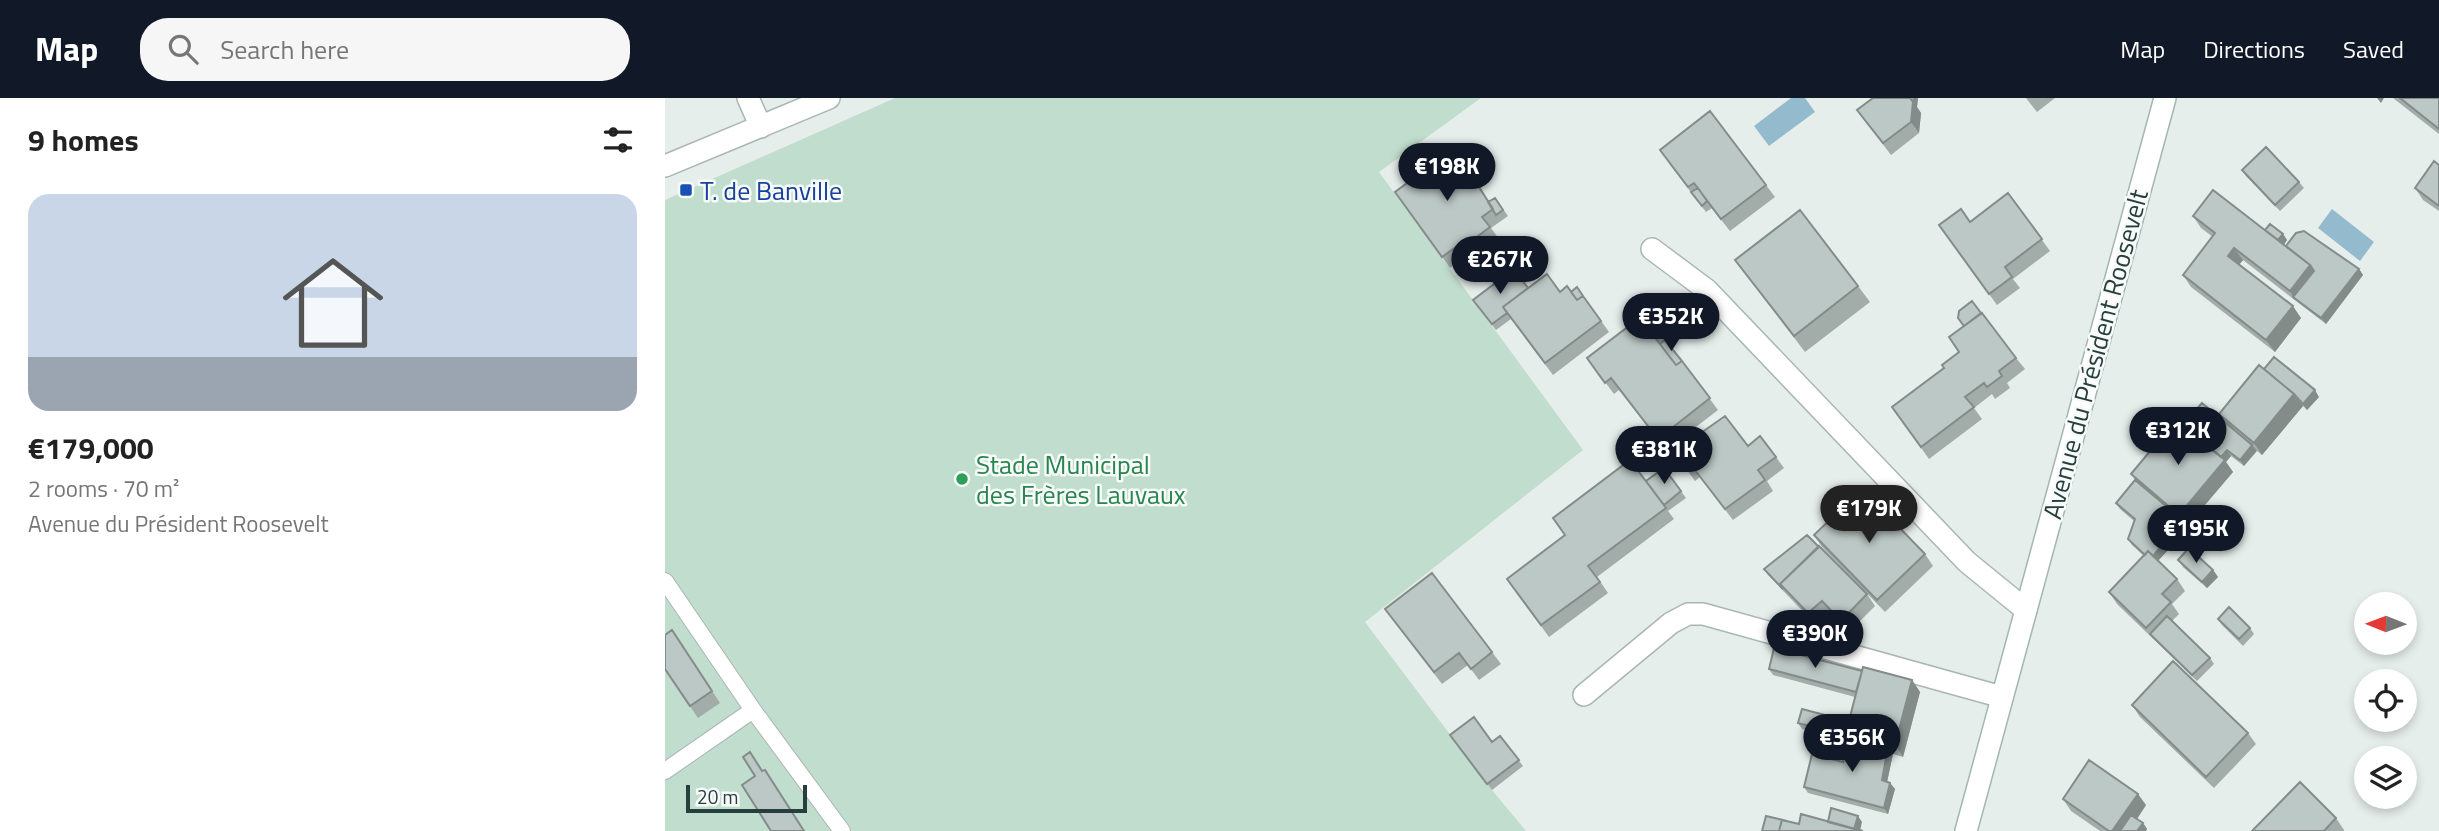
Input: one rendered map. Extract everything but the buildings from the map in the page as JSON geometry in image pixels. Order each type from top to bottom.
[{"type":"street","points":[[748,98],[761,127]]},
{"type":"street","points":[[665,166],[829,98]]},
{"type":"street","name":"Avenue du Président Roosevelt","points":[[1966,831],[2165,98]]},
{"type":"street","points":[[1652,249],[1707,290],[1967,562],[2026,610]]},
{"type":"street","points":[[1584,695],[1671,623],[1688,614],[1703,614],[2002,697]]},
{"type":"lane","points":[[665,581],[753,710],[842,831]]},
{"type":"lane","points":[[665,771],[753,710]]},
{"type":"green space","name":"Stade Municipal des Frères Lauvaux","points":[[895,98],[1481,98],[1379,172],[1583,450],[1365,622],[1526,831],[665,831],[665,200]]},
{"type":"water","points":[[1791,98],[1805,98],[1815,112],[1769,146],[1754,126]]},
{"type":"water","points":[[2332,209],[2374,242],[2360,261],[2318,228]]},
{"type":"place","name":"T. de Banville","points":[[686,190]]},
{"type":"place","name":"Stade Municipal des Frères Lauvaux","points":[[962,479]]}]
